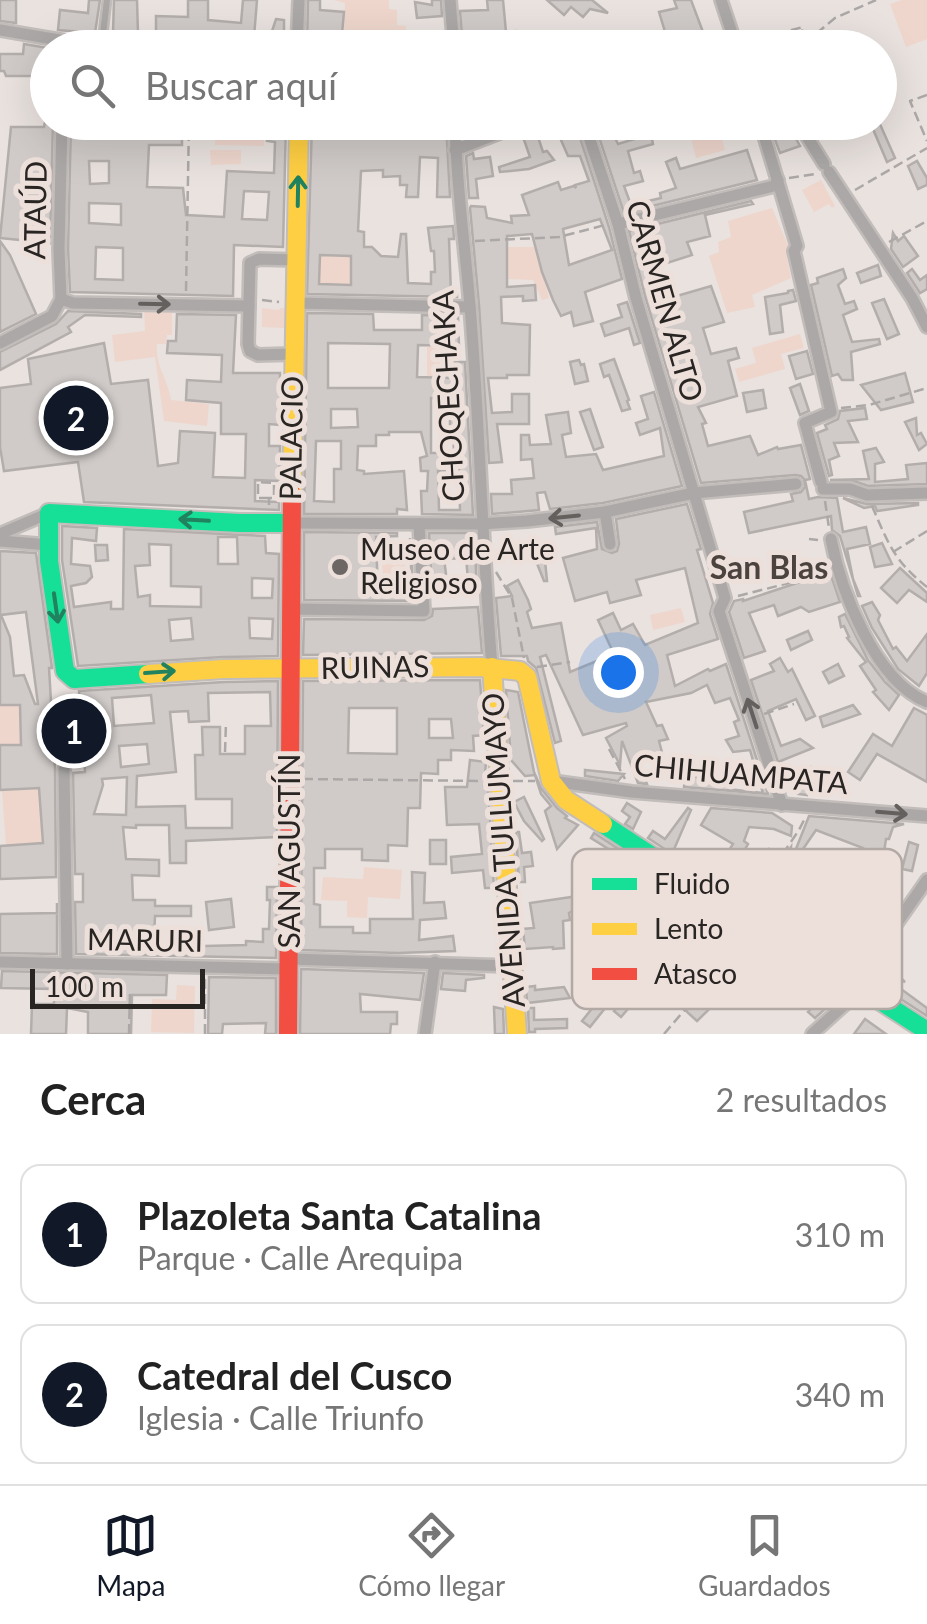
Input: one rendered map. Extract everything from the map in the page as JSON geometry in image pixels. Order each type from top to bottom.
[{"type":"street","points":[[298,30],[299,0]]},
{"type":"street","points":[[450,0],[452,30]]},
{"type":"street","points":[[721,0],[734,30]]},
{"type":"street","points":[[0,30],[30,36]]},
{"type":"street","name":"ATAÚD","points":[[61,299],[62,140]]},
{"type":"street","points":[[293,354],[250,352],[250,263],[259,259],[297,260],[299,140]]},
{"type":"street","name":"CHOQECHAKA","points":[[456,140],[492,667]]},
{"type":"street","points":[[456,150],[482,140]]},
{"type":"street","name":"CARMEN ALTO","points":[[590,140],[726,598],[719,611],[782,806]]},
{"type":"street","points":[[766,140],[797,246],[794,251],[800,283],[831,412],[805,423],[822,485],[868,496],[927,493]]},
{"type":"street","points":[[809,140],[927,327]]},
{"type":"street","points":[[617,223],[774,186],[778,180]]},
{"type":"street","name":"PALACIO","points":[[292,609],[297,260]]},
{"type":"street","points":[[0,343],[52,316],[61,299],[73,303],[252,303]]},
{"type":"street","points":[[296,303],[470,307]]},
{"type":"street","points":[[0,538],[48,513],[240,523],[481,524],[605,512],[694,493],[796,484]]},
{"type":"street","points":[[605,512],[610,544]]},
{"type":"street","points":[[0,538],[49,545],[48,513]]},
{"type":"street","points":[[292,609],[424,611],[419,524]]},
{"type":"street","points":[[828,540],[856,619],[872,648],[903,688],[927,702]]},
{"type":"street","name":"RUINAS","points":[[49,545],[65,672],[74,679],[290,669],[523,670]]},
{"type":"street","name":"SAN AGUSTÍN","points":[[288,1034],[292,609]]},
{"type":"street","name":"AVENIDA TULLUMAYO","points":[[492,667],[517,1034]]},
{"type":"street","points":[[523,670],[551,781],[566,800],[640,849]]},
{"type":"street","points":[[64,770],[67,964]]},
{"type":"street","name":"CHIHUAMPATA","points":[[551,781],[782,806],[927,816]]},
{"type":"street","points":[[902,916],[927,880]]},
{"type":"street","name":"MARURI","points":[[0,962],[205,967],[435,962],[511,966]]},
{"type":"street","points":[[426,1034],[435,962]]},
{"type":"street","points":[[812,1034],[839,1009]]},
{"type":"street","points":[[894,1009],[927,1031]]},
{"type":"lane","points":[[103,30],[107,0]]},
{"type":"path","points":[[821,30],[835,18],[876,0]]},
{"type":"path","points":[[927,95],[909,100],[927,141]]},
{"type":"path","points":[[186,305],[188,140]]},
{"type":"path","points":[[846,196],[927,148]]},
{"type":"path","points":[[778,180],[826,168]]},
{"type":"path","points":[[878,248],[927,220]]},
{"type":"path","points":[[464,241],[558,237],[617,223]]},
{"type":"path","points":[[252,303],[296,303]]},
{"type":"path","points":[[831,412],[927,388]]},
{"type":"path","points":[[258,482],[274,483],[274,498],[269,498],[258,498],[258,482]]},
{"type":"path","points":[[810,538],[828,540],[822,485]]},
{"type":"path","points":[[868,496],[892,552],[909,573],[927,586]]},
{"type":"path","points":[[892,552],[927,531]]},
{"type":"path","points":[[483,562],[501,578],[512,598],[523,670],[570,662]]},
{"type":"path","points":[[746,595],[828,570]]},
{"type":"path","points":[[754,718],[794,704]]},
{"type":"path","points":[[225,752],[226,722]]},
{"type":"path","points":[[610,749],[632,792]]},
{"type":"path","points":[[291,779],[551,781]]},
{"type":"path","points":[[786,849],[810,808]]},
{"type":"path","points":[[205,967],[205,1034]]},
{"type":"path","points":[[129,1034],[130,991]]},
{"type":"path","points":[[664,1034],[685,1009]]},
{"type":"shaded area","points":[[334,0],[389,0],[389,9],[397,10],[397,25],[406,26],[406,30],[344,30],[345,3]]},
{"type":"shaded area","points":[[927,0],[927,39],[906,47],[890,4]]},
{"type":"shaded area","points":[[215,140],[264,140],[264,146],[215,145]]},
{"type":"shaded area","points":[[692,140],[722,140],[725,150],[696,158]]},
{"type":"shaded area","points":[[210,150],[241,150],[241,164],[211,165]]},
{"type":"shaded area","points":[[821,180],[835,206],[829,204],[814,212],[802,190]]},
{"type":"shaded area","points":[[772,208],[790,250],[787,258],[791,278],[752,295],[755,307],[727,313],[709,256],[719,252],[718,242],[731,237],[728,221]]},
{"type":"shaded area","points":[[507,247],[536,247],[549,298],[542,300],[533,280],[508,279]]},
{"type":"shaded area","points":[[320,255],[351,256],[351,285],[319,284]]},
{"type":"shaded area","points":[[262,308],[288,308],[286,326],[262,327]]},
{"type":"shaded area","points":[[144,309],[172,311],[172,335],[167,335],[166,344],[157,344],[160,366],[171,400],[209,404],[207,426],[164,421],[155,357],[115,362],[112,335],[145,331]]},
{"type":"shaded area","points":[[800,334],[804,348],[781,354],[785,369],[739,382],[735,369],[756,363],[752,348]]},
{"type":"shaded area","points":[[427,347],[454,348],[453,376],[427,376]]},
{"type":"shaded area","points":[[404,542],[407,589],[381,590],[381,548]]},
{"type":"shaded area","points":[[681,608],[685,622],[653,630],[650,615]]},
{"type":"shaded area","points":[[20,705],[21,745],[0,745],[0,706]]},
{"type":"shaded area","points":[[78,711],[81,750],[71,750],[67,712]]},
{"type":"shaded area","points":[[39,787],[43,843],[6,846],[2,790]]},
{"type":"shaded area","points":[[364,867],[402,870],[400,899],[368,897],[367,918],[347,917],[347,901],[321,900],[323,877],[363,879]]},
{"type":"shaded area","points":[[177,985],[195,986],[194,1033],[151,1032],[152,999],[176,1000]]},
{"type":"building","points":[[0,0],[16,0],[16,23],[0,21]]},
{"type":"building","points":[[89,0],[100,0],[95,30],[58,30],[60,10],[88,13]]},
{"type":"building","points":[[114,0],[137,0],[138,30],[113,30]]},
{"type":"building","points":[[188,0],[208,0],[208,20],[241,23],[243,0],[257,0],[255,30],[156,30],[156,16],[188,17]]},
{"type":"building","points":[[308,0],[320,0],[320,10],[344,12],[342,30],[307,30]]},
{"type":"building","points":[[432,0],[441,0],[442,16],[417,18],[415,2],[432,5]]},
{"type":"building","points":[[487,0],[503,0],[506,30],[462,30],[460,11],[488,10]]},
{"type":"building","points":[[547,0],[592,0],[608,13],[590,9],[583,17],[571,7],[564,15]]},
{"type":"building","points":[[674,0],[691,0],[702,30],[664,30],[659,12],[677,8]]},
{"type":"building","points":[[276,19],[284,20],[284,30],[272,30]]},
{"type":"building","points":[[24,44],[30,45],[30,76],[6,76],[0,71],[0,54],[23,54]]},
{"type":"building","points":[[11,127],[30,127],[30,140],[53,140],[50,243],[0,238]]},
{"type":"building","points":[[71,140],[182,140],[182,145],[149,145],[147,187],[183,188],[186,215],[224,217],[227,171],[274,173],[275,142],[267,140],[286,140],[283,247],[234,245],[233,296],[70,292]],"holes":[[[89,161],[109,161],[109,183],[90,184]],[[244,191],[269,192],[267,220],[242,219]],[[89,203],[121,204],[121,225],[89,223]],[[96,247],[123,248],[123,280],[95,279]]]},
{"type":"building","points":[[311,140],[447,140],[450,197],[437,197],[438,158],[420,157],[418,197],[406,197],[407,185],[400,185],[400,176],[383,177],[383,170],[361,171],[358,231],[364,232],[364,247],[372,247],[381,256],[398,257],[401,234],[406,234],[408,283],[431,284],[434,251],[428,228],[453,226],[454,239],[449,239],[451,294],[457,297],[307,294]],"holes":[[[320,255],[351,256],[351,285],[319,284]]]},
{"type":"building","points":[[524,140],[539,140],[543,152],[547,151],[554,160],[529,169],[500,172],[499,167],[530,157]]},
{"type":"building","points":[[561,140],[581,140],[622,279],[585,292],[593,321],[574,326],[571,312],[561,316],[553,300],[532,234],[507,236],[507,287],[535,285],[536,300],[501,297],[502,323],[530,325],[529,375],[488,378],[492,413],[512,412],[512,394],[529,394],[529,424],[497,424],[502,462],[489,463],[470,208],[485,207],[487,218],[512,223],[511,216],[529,215],[522,195],[558,182],[561,190],[589,181],[580,156],[568,156]],"holes":[[[600,219],[612,250],[569,265],[563,229]]]},
{"type":"building","points":[[600,140],[616,140],[618,144],[652,140],[653,144],[628,151],[634,173],[640,171],[643,181],[624,186],[631,205],[661,198],[660,193],[676,188],[666,162],[676,158],[680,169],[747,150],[757,180],[624,213]]},
{"type":"building","points":[[775,140],[797,140],[800,146],[780,153]]},
{"type":"building","points":[[878,140],[887,140],[895,158],[887,162]]},
{"type":"building","points":[[473,153],[474,159],[490,157],[493,176],[476,179],[478,198],[469,198],[466,156]]},
{"type":"building","points":[[917,161],[927,178],[927,185],[918,189],[908,166]]},
{"type":"building","points":[[751,201],[753,204],[705,215],[710,236],[687,242],[692,255],[664,264],[659,249],[640,255],[655,296],[675,289],[677,296],[711,286],[724,322],[703,328],[711,354],[736,348],[739,358],[728,361],[737,396],[698,407],[706,423],[702,424],[708,446],[750,436],[758,455],[777,447],[801,445],[810,479],[805,480],[809,499],[837,498],[843,532],[866,527],[870,544],[847,549],[860,596],[858,596],[840,536],[832,530],[831,516],[749,533],[744,512],[793,501],[791,494],[805,487],[801,476],[701,483],[645,296],[629,231]]},
{"type":"building","points":[[893,233],[898,241],[904,236],[918,256],[903,267],[891,249]]},
{"type":"building","points":[[0,241],[36,314],[0,332]]},
{"type":"building","points":[[878,265],[881,276],[861,283],[857,273]]},
{"type":"building","points":[[843,269],[846,278],[838,285],[845,304],[854,301],[857,309],[843,315],[852,342],[879,339],[880,344],[851,352],[853,380],[842,380],[838,374],[832,376],[811,285],[818,283],[817,278]]},
{"type":"building","points":[[912,269],[920,280],[927,275],[927,289],[920,293],[907,273]]},
{"type":"building","points":[[793,290],[796,301],[780,305],[783,332],[770,334],[765,297]]},
{"type":"building","points":[[884,299],[899,334],[887,339],[872,303]]},
{"type":"building","points":[[627,302],[640,343],[634,345],[629,328],[605,336],[601,324],[622,317],[618,305]]},
{"type":"building","points":[[68,311],[141,317],[85,315],[68,327],[71,332],[0,370],[0,352],[56,324]]},
{"type":"building","points":[[307,313],[373,314],[374,330],[422,330],[422,315],[458,316],[459,346],[418,345],[417,377],[455,378],[455,362],[465,362],[473,515],[422,514],[421,491],[427,491],[428,471],[421,471],[420,458],[427,456],[421,432],[389,432],[376,435],[376,446],[358,446],[357,470],[364,474],[404,471],[407,510],[397,509],[397,514],[304,514]],"holes":[[[328,343],[390,344],[389,388],[328,388]],[[431,398],[450,398],[454,453],[431,453]],[[331,409],[357,409],[358,427],[331,428]],[[316,441],[341,441],[341,469],[334,469],[334,502],[314,501]],[[459,470],[460,510],[439,510],[438,471]]]},
{"type":"building","points":[[177,314],[236,315],[233,373],[280,373],[280,425],[269,424],[269,446],[280,446],[279,510],[84,502],[78,462],[4,471],[0,388],[31,384],[28,359],[104,343],[111,384],[148,380],[158,466],[178,463],[180,431],[215,433],[213,477],[245,478],[246,434],[221,434],[221,403],[186,400],[187,380],[221,382],[222,355],[167,353],[168,341],[176,341]],"holes":[[[255,480],[279,481],[278,502],[255,501]]]},
{"type":"building","points":[[807,351],[813,374],[796,379],[789,356]]},
{"type":"building","points":[[614,359],[629,400],[630,409],[622,411],[609,375],[604,377],[600,364]]},
{"type":"building","points":[[579,360],[584,364],[588,381],[575,384],[570,362]]},
{"type":"building","points":[[905,373],[913,402],[881,410],[861,385]]},
{"type":"building","points":[[800,384],[809,411],[800,415],[790,388]]},
{"type":"building","points":[[763,390],[766,408],[747,412],[743,393]]},
{"type":"building","points":[[654,392],[682,486],[603,503],[550,509],[545,492],[537,493],[539,510],[492,514],[491,494],[512,494],[511,480],[534,478],[532,459],[521,460],[521,435],[529,435],[530,445],[551,444],[546,415],[568,412],[571,433],[562,435],[566,457],[596,454],[603,470],[664,456],[660,428],[640,435],[636,423],[648,419],[641,396]]},
{"type":"building","points":[[865,408],[867,419],[848,421],[858,442],[834,443],[839,456],[829,460],[829,476],[817,433],[838,419],[840,411]]},
{"type":"building","points":[[590,409],[603,447],[594,450],[580,412]]},
{"type":"building","points":[[916,418],[917,435],[921,433],[927,444],[919,450],[905,422]]},
{"type":"building","points":[[876,448],[884,462],[875,464],[875,482],[908,479],[906,465],[927,463],[927,484],[868,486],[851,480],[830,480],[869,479],[863,451]]},
{"type":"building","points":[[843,498],[867,504],[918,505],[877,511],[875,506],[864,508]]},
{"type":"building","points":[[687,504],[701,549],[697,550],[713,603],[710,614],[718,639],[667,655],[675,686],[726,664],[760,769],[756,771],[750,750],[733,752],[726,740],[739,736],[734,722],[739,720],[730,698],[715,703],[707,685],[691,693],[646,702],[668,739],[659,741],[663,756],[639,761],[647,784],[638,783],[622,741],[620,765],[606,738],[626,723],[583,735],[546,655],[540,657],[561,741],[555,743],[536,668],[527,656],[501,656],[496,598],[512,596],[507,586],[518,580],[531,609],[527,612],[532,628],[561,623],[570,672],[614,654],[598,620],[613,613],[621,630],[633,624],[645,645],[698,623],[685,568],[636,580],[641,595],[610,603],[607,592],[575,601],[563,558],[597,549],[596,528],[556,534],[555,527],[597,522],[602,549],[612,553],[619,544],[616,519]]},
{"type":"building","points":[[62,526],[97,528],[96,541],[72,538],[71,564],[90,566],[92,577],[86,583],[71,586],[74,607],[111,602],[111,609],[123,609],[124,529],[265,536],[266,553],[279,554],[278,656],[78,666],[62,560]],"holes":[[[218,537],[237,537],[238,564],[218,564]],[[149,544],[171,545],[171,586],[201,587],[201,607],[150,606],[150,595],[138,597],[135,566],[150,565]],[[252,578],[273,579],[272,598],[252,598]],[[191,618],[193,639],[171,641],[169,620]],[[249,618],[273,619],[272,639],[250,638]]]},
{"type":"building","name":"Museo de Arte Religioso","points":[[304,532],[397,533],[376,537],[378,594],[412,594],[410,538],[414,601],[304,600]]},
{"type":"building","points":[[429,533],[474,533],[477,590],[469,590],[466,558],[444,559],[446,574],[432,592]]},
{"type":"building","points":[[882,543],[892,564],[875,567],[870,547]]},
{"type":"building","points":[[95,545],[107,545],[108,560],[96,561]]},
{"type":"building","points":[[544,550],[547,581],[532,551]]},
{"type":"building","points":[[0,551],[36,553],[52,668],[56,877],[0,879],[0,846],[43,843],[39,788],[0,790],[0,745],[21,745],[20,705],[0,705]],"holes":[[[26,612],[38,704],[24,675],[14,676],[10,637],[1,615]]]},
{"type":"building","points":[[900,568],[927,593],[927,602],[909,590],[897,603],[881,588]]},
{"type":"building","points":[[830,572],[840,602],[809,612],[801,607],[778,616],[774,605],[749,613],[765,651],[744,658],[729,612],[734,601]]},
{"type":"building","points":[[872,602],[893,649],[896,647],[907,661],[927,634],[927,673],[919,686],[898,669],[872,628],[862,606]]},
{"type":"building","points":[[478,607],[482,653],[303,655],[304,619],[424,620],[432,616],[433,609]]},
{"type":"building","points":[[845,614],[868,660],[899,695],[889,710],[873,692],[876,690],[860,666],[866,662],[847,638],[844,626],[841,627],[839,617]]},
{"type":"building","points":[[808,631],[812,640],[791,650],[787,640]]},
{"type":"building","points":[[780,658],[788,672],[792,669],[815,716],[806,720],[796,699],[768,711],[781,746],[800,739],[813,748],[778,762],[751,680],[774,671],[770,664]]},
{"type":"building","points":[[838,664],[844,676],[829,683],[823,672]]},
{"type":"building","points":[[480,680],[484,735],[473,736],[474,751],[451,750],[451,760],[438,760],[438,774],[421,773],[420,808],[408,808],[407,846],[388,845],[388,861],[362,860],[362,849],[325,849],[325,868],[314,868],[314,904],[320,905],[320,927],[353,927],[353,933],[370,933],[370,919],[413,919],[412,872],[425,873],[424,903],[444,902],[446,918],[420,920],[419,940],[453,936],[455,951],[301,950],[303,681]],"holes":[[[349,708],[397,708],[397,754],[348,753]],[[429,719],[451,719],[453,738],[429,738]]]},
{"type":"building","points":[[278,681],[277,837],[186,841],[186,863],[170,863],[169,825],[123,827],[126,859],[159,860],[159,876],[132,875],[133,900],[155,900],[155,906],[191,906],[191,916],[155,916],[154,939],[162,940],[163,947],[246,945],[246,941],[263,942],[263,929],[269,929],[267,887],[277,887],[276,958],[76,954],[75,902],[83,902],[83,874],[75,874],[73,773],[85,772],[79,691]],"holes":[[[270,692],[271,726],[245,726],[245,754],[220,754],[220,727],[202,727],[203,755],[195,755],[196,799],[232,799],[232,828],[186,828],[185,806],[136,807],[137,776],[176,772],[170,712],[188,711],[189,722],[209,721],[208,693]],[[151,695],[154,723],[114,726],[112,698]],[[147,744],[149,764],[121,767],[119,746]],[[127,777],[126,815],[94,814],[102,779]]]},
{"type":"building","points":[[506,690],[518,692],[534,772],[541,788],[565,818],[578,825],[557,849],[545,811],[551,806],[541,794],[535,775],[525,776],[511,760]]},
{"type":"building","points":[[853,705],[860,714],[823,727],[820,717]]},
{"type":"building","points":[[914,708],[927,715],[927,782],[877,754],[860,780],[848,772],[873,734],[892,746]]},
{"type":"building","points":[[470,760],[486,762],[484,786],[488,786],[494,888],[485,888],[483,870],[452,873],[451,857],[482,854],[479,824],[447,825],[445,787],[467,787]]},
{"type":"building","points":[[811,767],[807,795],[798,794],[800,770]]},
{"type":"building","points":[[585,770],[624,774],[618,781],[585,776]]},
{"type":"building","points":[[685,776],[729,780],[728,789],[763,793],[759,780],[764,779],[768,794],[684,787]]},
{"type":"building","points":[[524,797],[544,839],[542,841],[514,802]]},
{"type":"building","points":[[627,803],[641,812],[633,829],[625,824],[630,817],[622,811]]},
{"type":"building","points":[[688,808],[691,810],[674,849],[664,849],[648,838],[653,831],[665,839]]},
{"type":"building","points":[[711,808],[772,813],[792,826],[791,836],[774,829],[749,827],[745,849],[730,849],[733,844],[701,825]]},
{"type":"building","points":[[809,816],[904,824],[893,827],[884,849],[863,849],[816,830],[803,849],[796,849]]},
{"type":"building","points":[[516,832],[522,853],[531,852],[533,866],[524,867],[525,882],[519,882]]},
{"type":"building","points":[[594,833],[619,849],[608,849],[591,838]]},
{"type":"building","points":[[430,840],[446,840],[446,864],[430,864]]},
{"type":"building","points":[[909,842],[918,845],[912,871],[902,869]]},
{"type":"building","points":[[571,897],[570,920],[563,921],[564,948],[525,949],[523,929],[534,928],[530,903]]},
{"type":"building","points":[[231,899],[234,927],[209,930],[206,902]]},
{"type":"building","points":[[57,913],[57,954],[0,953],[0,914]]},
{"type":"building","points":[[301,969],[424,973],[420,1000],[360,994],[361,1012],[397,1012],[397,1024],[391,1024],[390,1034],[300,1034]]},
{"type":"building","points":[[2,971],[167,975],[166,995],[132,995],[131,1034],[88,1034],[88,1012],[67,1008],[66,1034],[31,1034],[32,1004],[54,1004],[54,989],[1,988]]},
{"type":"building","points":[[443,973],[484,978],[466,980],[465,991],[441,989]]},
{"type":"building","points":[[209,977],[276,978],[276,1034],[265,1034],[266,1023],[223,1024],[222,1034],[208,1034]]},
{"type":"building","points":[[535,986],[535,990],[564,987],[570,998],[527,1003],[526,987]]},
{"type":"building","points":[[902,990],[927,1008],[927,1016],[902,1000]]},
{"type":"building","points":[[494,1007],[503,1009],[504,1034],[495,1034]]},
{"type":"building","points":[[528,1008],[534,1008],[534,1020],[567,1019],[567,1028],[529,1032]]},
{"type":"building","points":[[592,1009],[604,1009],[590,1027],[582,1021]]},
{"type":"building","points":[[688,1009],[709,1009],[697,1021]]},
{"type":"building","points":[[811,1009],[825,1009],[815,1018],[808,1012]]},
{"type":"building","points":[[865,1019],[886,1034],[854,1034]]},
{"type":"traffic: fast","points":[[148,674],[74,679],[65,671],[49,561],[49,513],[291,523]]},
{"type":"traffic: fast","points":[[603,824],[641,849]]},
{"type":"traffic: fast","points":[[893,1009],[927,1031]]},
{"type":"traffic: slow","points":[[292,494],[299,140]]},
{"type":"traffic: slow","points":[[148,674],[224,669],[481,667],[520,671],[527,677],[551,781],[566,800],[603,824]]},
{"type":"traffic: slow","points":[[492,667],[517,1034]]},
{"type":"traffic: jam","points":[[288,1034],[292,494]]},
{"type":"place","name":"Catedral del Cusco","points":[[76,418]]},
{"type":"place","name":"Museo de Arte Religioso","points":[[340,567]]},
{"type":"place","name":"Plazoleta Santa Catalina","points":[[74,731]]},
{"type":"district","name":"San Blas","points":[[769,568]]}]
